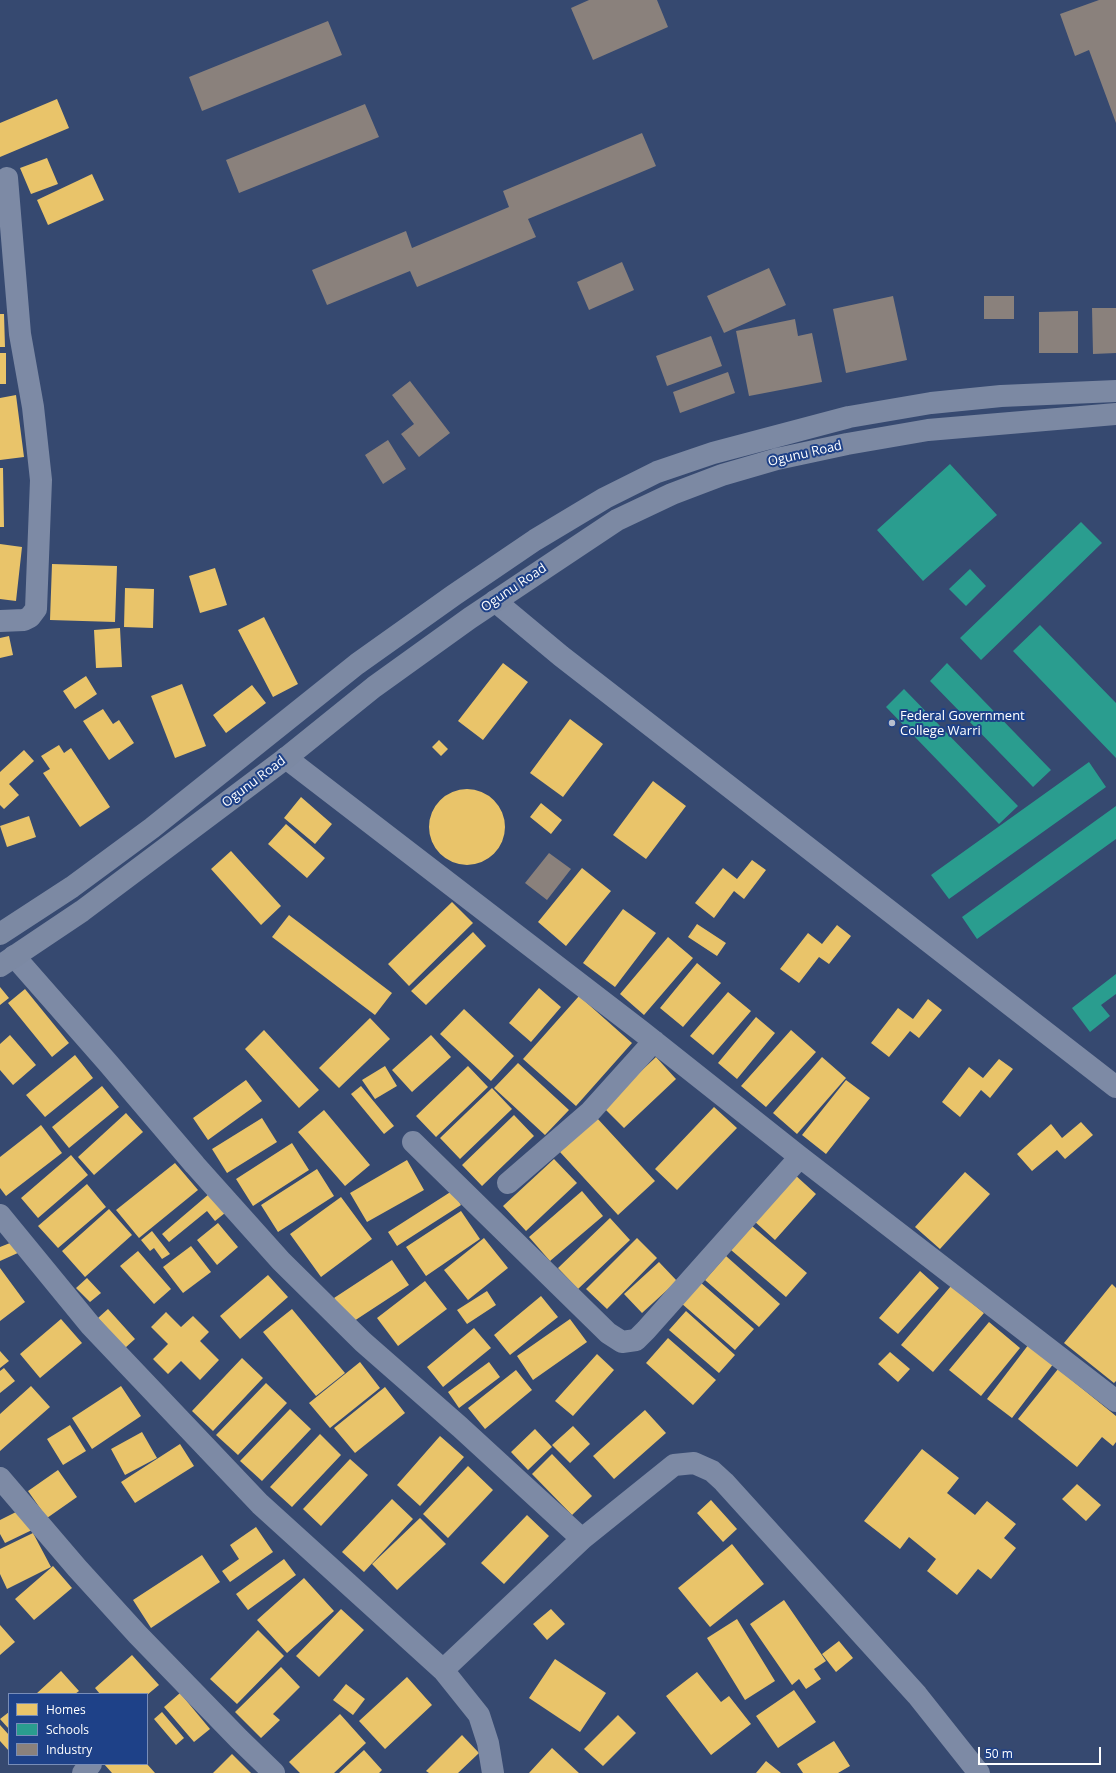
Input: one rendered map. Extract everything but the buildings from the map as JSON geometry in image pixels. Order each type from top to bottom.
[{"type":"main road","name":"Ogunu Road","points":[[0,934],[72,887],[152,828],[357,664],[454,595],[535,540],[605,498],[657,472],[713,453],[849,417],[931,403],[986,397],[1116,391]]},
{"type":"main road","name":"Ogunu Road","points":[[7,961],[82,911],[286,758],[374,687],[495,601],[617,520],[672,494],[722,475],[777,459],[848,444],[928,430],[1116,414]]},
{"type":"street","points":[[0,621],[24,620],[30,617],[36,609],[41,480],[33,407],[20,334],[7,178]]},
{"type":"street","points":[[495,601],[562,656],[1116,1087]]},
{"type":"street","points":[[286,758],[654,1041],[800,1157],[1116,1401]]},
{"type":"street","points":[[7,961],[108,1063],[195,1165],[281,1261],[363,1342],[460,1427],[582,1539]]},
{"type":"street","points":[[508,1183],[590,1112],[654,1041]]},
{"type":"street","points":[[413,1142],[608,1333],[622,1342],[636,1340],[646,1330],[800,1157]]},
{"type":"street","points":[[0,1215],[91,1326],[260,1504],[443,1670],[479,1715],[488,1743],[493,1773]]},
{"type":"street","points":[[443,1670],[582,1539],[674,1465],[694,1463],[712,1472],[724,1482],[917,1694],[979,1773]]},
{"type":"street","points":[[0,1478],[77,1568],[138,1635],[274,1773]]},
{"type":"street","points":[[83,1773],[90,1765]]},
{"type":"place","name":"Federal Government College Warri","points":[[892,723]]}]
